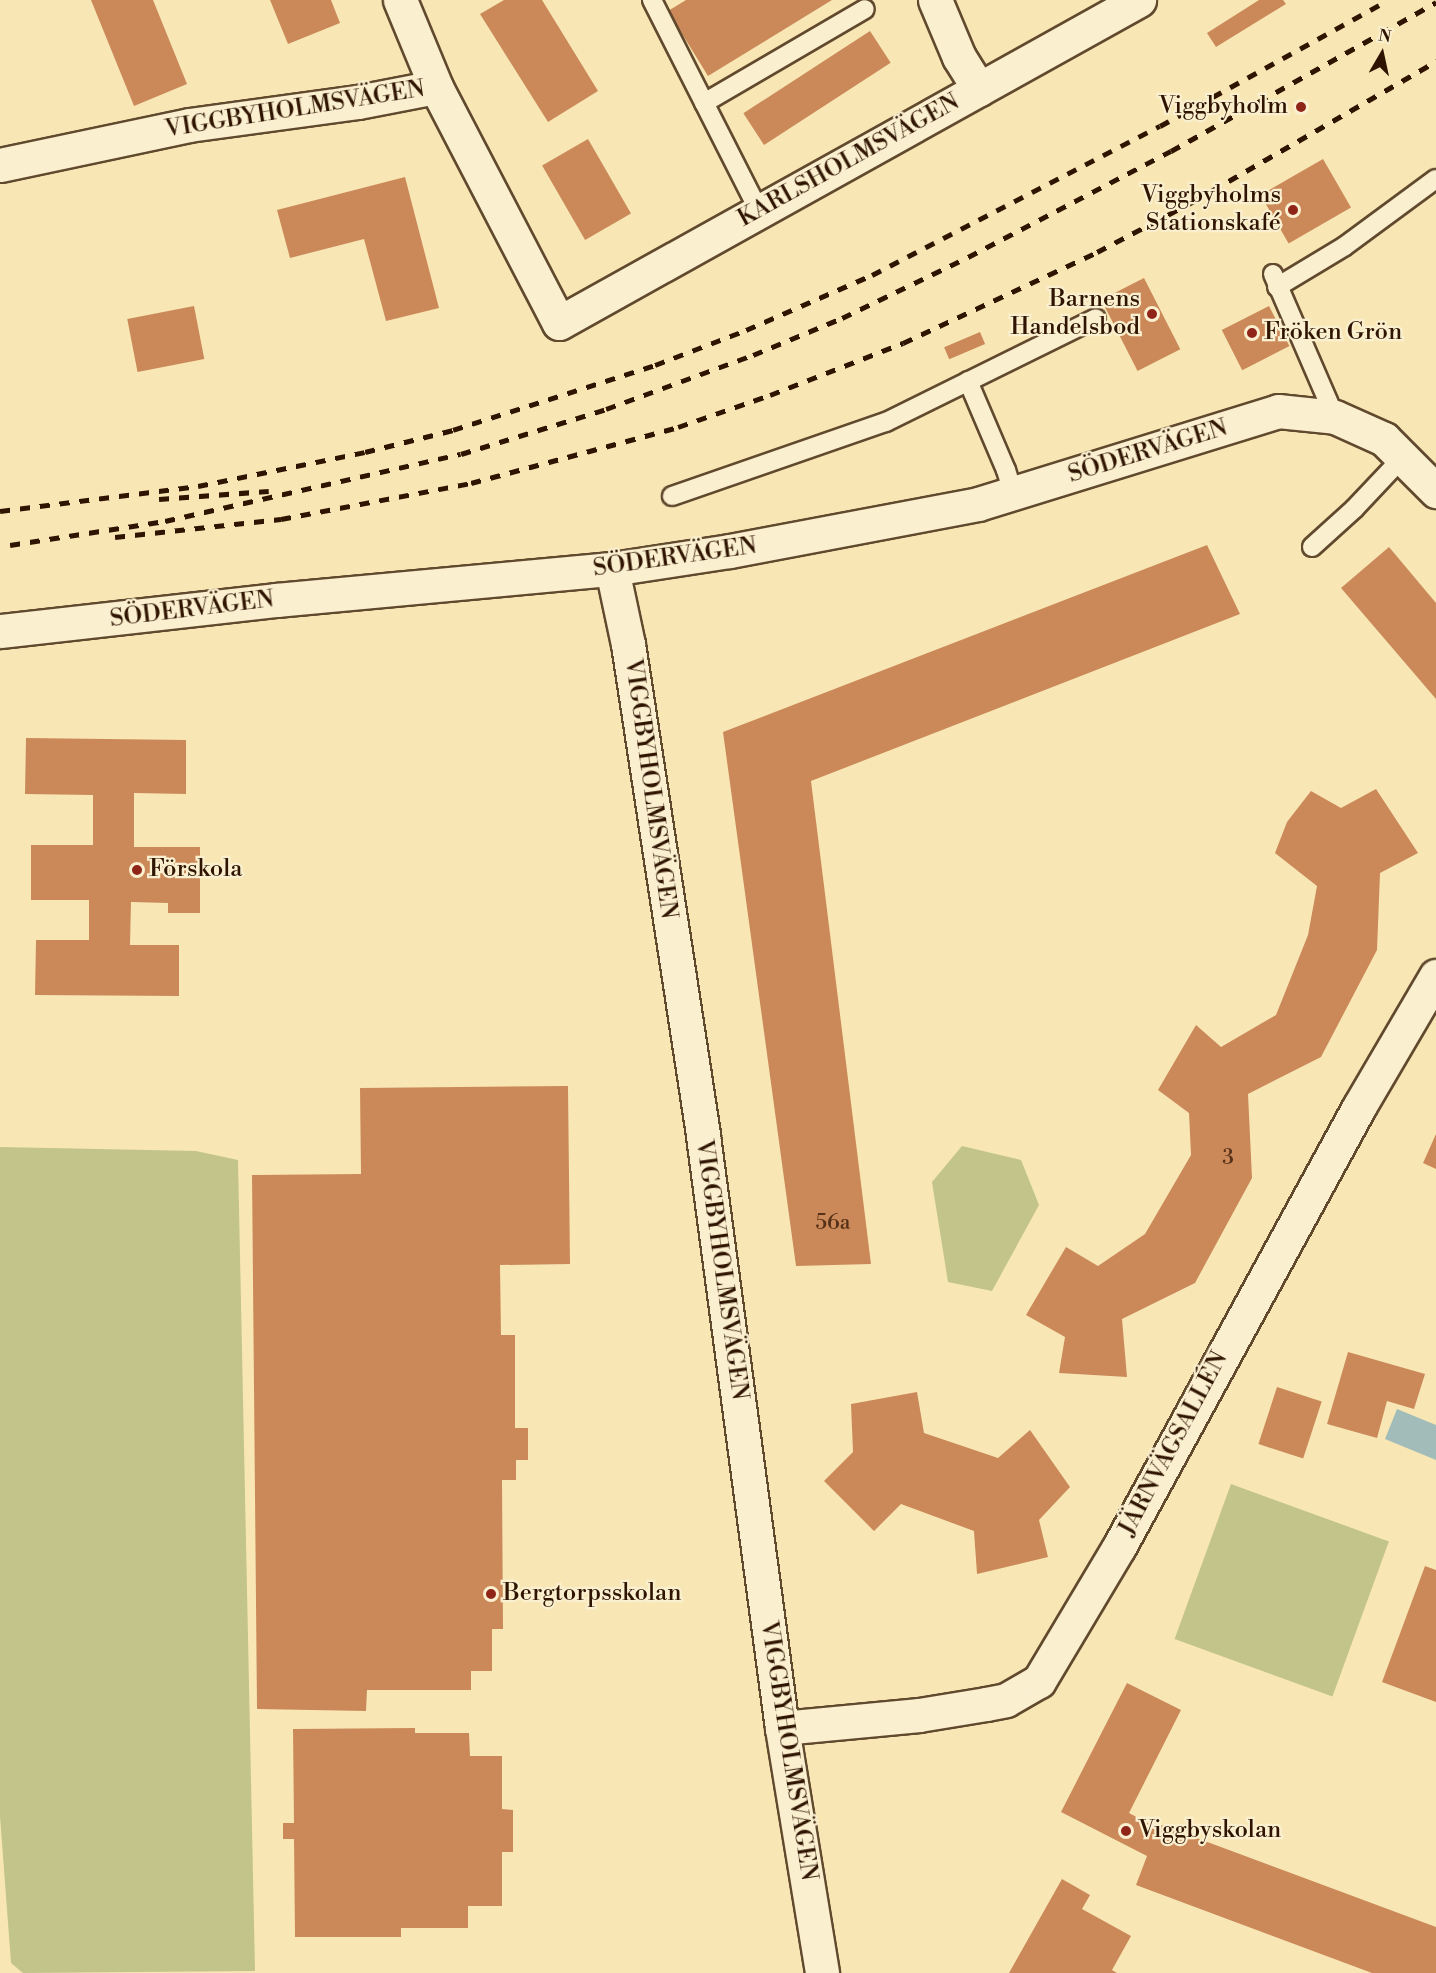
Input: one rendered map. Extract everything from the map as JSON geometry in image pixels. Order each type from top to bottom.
[{"type":"street","points":[[400,0],[436,87]]},
{"type":"street","points":[[935,0],[959,57],[979,89]]},
{"type":"street","name":"KARLSHOLMSVÄGEN","points":[[559,323],[1139,0]]},
{"type":"street","name":"VIGGBYHOLMSVÄGEN","points":[[0,165],[189,125],[358,102],[436,87],[559,323]]},
{"type":"street","name":"SÖDERVÄGEN","points":[[0,631],[276,600],[612,568],[858,528],[978,504],[1278,411],[1335,417],[1384,439],[1436,491]]},
{"type":"street","name":"VIGGBYHOLMSVÄGEN","points":[[612,568],[628,644],[703,1136],[782,1728],[822,1973]]},
{"type":"street","name":"JÄRNVÄGSALLÉN","points":[[782,1728],[919,1715],[986,1704],[1006,1700],[1039,1681],[1119,1547],[1359,1107],[1431,996]]},
{"type":"lane","points":[[657,2],[704,103],[759,211]]},
{"type":"lane","points":[[704,103],[865,9]]},
{"type":"lane","points":[[1335,417],[1275,281],[1345,246],[1436,179]]},
{"type":"lane","points":[[672,496],[886,422],[1096,318]]},
{"type":"lane","points":[[968,381],[1006,470],[1013,493]]},
{"type":"lane","points":[[1312,547],[1354,508],[1403,457]]},
{"type":"green space","points":[[962,1146],[1021,1160],[1039,1205],[992,1291],[948,1282],[932,1182]]},
{"type":"green space","points":[[0,1147],[196,1151],[238,1160],[255,1971],[23,1973],[11,1963],[0,1816]]},
{"type":"green space","points":[[1231,1484],[1389,1541],[1332,1697],[1175,1639]]},
{"type":"water","points":[[1397,1409],[1436,1425],[1436,1460],[1385,1439]]},
{"type":"building","points":[[91,0],[153,0],[187,84],[134,106]]},
{"type":"building","points":[[270,0],[331,0],[340,23],[288,44]]},
{"type":"building","points":[[504,0],[542,0],[598,91],[548,122],[480,14]]},
{"type":"building","points":[[686,0],[832,0],[708,76],[668,11]]},
{"type":"building","points":[[1259,0],[1283,0],[1286,4],[1216,47],[1207,33]]},
{"type":"building","points":[[870,31],[891,63],[764,145],[743,113]]},
{"type":"building","points":[[588,139],[631,213],[585,240],[542,166]]},
{"type":"building","points":[[1323,159],[1351,207],[1289,243],[1261,195]]},
{"type":"building","points":[[405,177],[439,308],[386,321],[364,239],[290,258],[277,210]]},
{"type":"building","points":[[1144,278],[1180,349],[1138,371],[1101,300]]},
{"type":"building","points":[[194,306],[204,359],[138,372],[127,319]]},
{"type":"building","points":[[1269,306],[1289,346],[1242,370],[1222,330]]},
{"type":"building","points":[[980,332],[985,344],[949,359],[944,347]]},
{"type":"building","points":[[1207,545],[1240,614],[811,781],[871,1264],[796,1266],[723,732]]},
{"type":"building","points":[[1389,547],[1436,603],[1436,699],[1341,588]]},
{"type":"building","points":[[26,738],[186,740],[186,794],[134,793],[134,847],[200,847],[200,913],[168,913],[168,903],[131,902],[130,945],[179,945],[179,996],[35,995],[36,940],[89,940],[89,900],[31,900],[31,845],[93,845],[93,795],[25,794]]},
{"type":"building","points":[[1376,789],[1418,853],[1380,873],[1377,950],[1321,1057],[1248,1094],[1252,1178],[1195,1283],[1122,1319],[1127,1377],[1059,1373],[1065,1337],[1026,1315],[1066,1247],[1098,1266],[1145,1234],[1191,1155],[1189,1113],[1158,1090],[1196,1025],[1221,1047],[1276,1015],[1308,935],[1317,886],[1275,853],[1287,822],[1311,791],[1341,808]]},
{"type":"building","points":[[568,1086],[570,1264],[500,1265],[501,1335],[515,1335],[515,1428],[528,1428],[528,1460],[516,1460],[516,1480],[502,1480],[503,1629],[492,1629],[492,1671],[471,1671],[471,1690],[367,1690],[366,1711],[257,1709],[252,1175],[361,1174],[360,1088]]},
{"type":"building","points":[[1436,1134],[1436,1169],[1423,1163]]},
{"type":"building","points":[[1348,1352],[1425,1374],[1414,1409],[1387,1401],[1377,1438],[1327,1424]]},
{"type":"building","points":[[1277,1387],[1322,1402],[1303,1459],[1258,1444]]},
{"type":"building","points":[[917,1392],[924,1433],[998,1458],[1030,1430],[1070,1487],[1039,1520],[1048,1557],[977,1574],[974,1531],[901,1504],[874,1531],[824,1481],[853,1452],[851,1404]]},
{"type":"building","points":[[1425,1566],[1436,1570],[1436,1702],[1382,1682]]},
{"type":"building","points":[[1127,1683],[1181,1710],[1129,1813],[1157,1828],[1159,1824],[1436,1927],[1436,1973],[1372,1973],[1136,1885],[1147,1856],[1061,1812]]},
{"type":"building","points":[[415,1728],[415,1733],[469,1733],[470,1756],[502,1756],[502,1809],[513,1810],[513,1852],[502,1852],[502,1906],[468,1906],[468,1928],[401,1928],[401,1937],[295,1937],[294,1839],[283,1839],[283,1823],[294,1823],[293,1729]]},
{"type":"building","points":[[1062,1879],[1090,1895],[1082,1909],[1131,1936],[1112,1970],[1117,1973],[1009,1973]]},
{"type":"railway","points":[[0,511],[198,486],[365,452],[453,430],[655,365],[746,330],[872,275],[1160,126],[1388,0]]},
{"type":"railway","points":[[10,545],[165,521],[461,454],[606,409],[753,355],[842,318],[968,257],[1171,151],[1436,2]]},
{"type":"railway","points":[[115,537],[281,519],[471,483],[678,427],[770,395],[903,343],[1097,252],[1194,201],[1436,61]]},
{"type":"railway","points":[[159,499],[269,491]]},
{"type":"place","name":"Viggbyholm","points":[[1301,107]]},
{"type":"place","name":"Viggbyholms Stationskafé","points":[[1293,210]]},
{"type":"place","name":"Barnens Handelsbod","points":[[1152,314]]},
{"type":"place","name":"Fröken Grön","points":[[1252,333]]},
{"type":"place","name":"Förskola","points":[[137,870]]},
{"type":"place","name":"Bergtorpsskolan","points":[[491,1594]]},
{"type":"place","name":"Viggbyskolan","points":[[1126,1831]]}]
